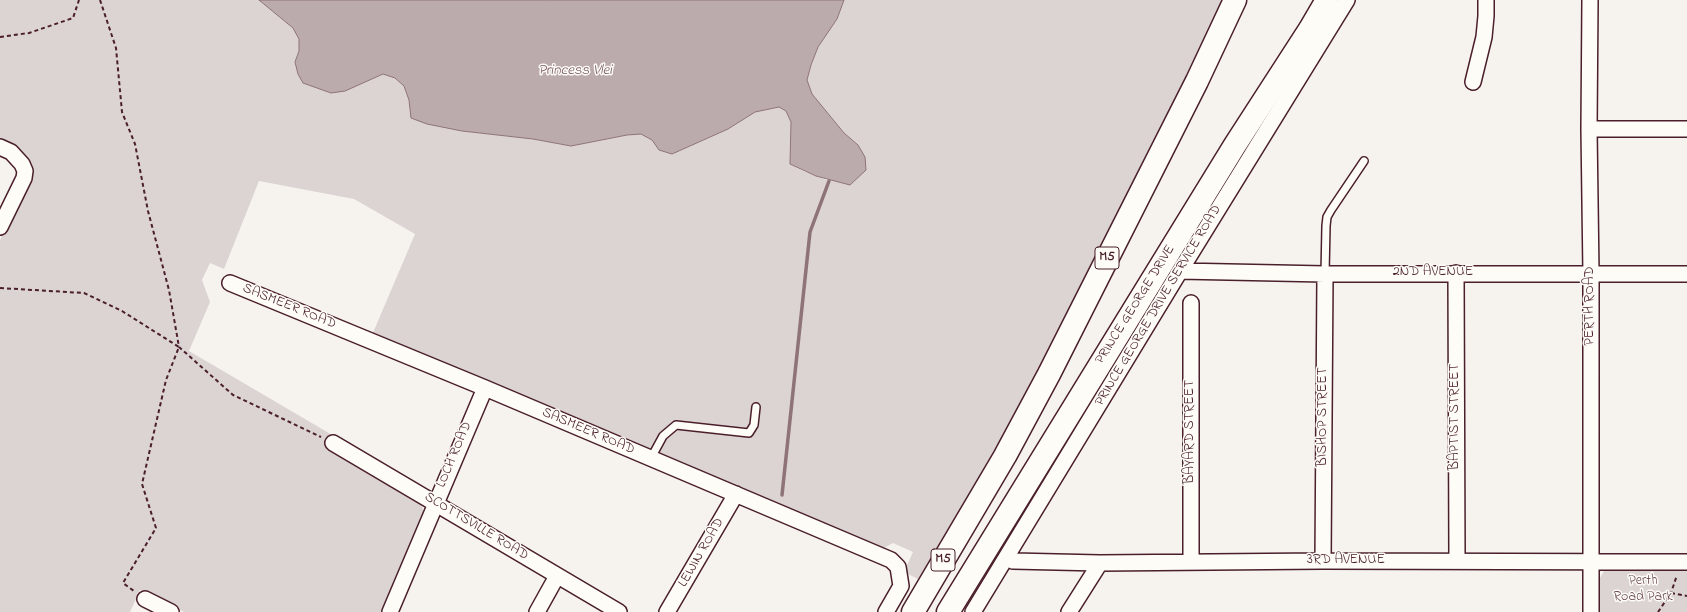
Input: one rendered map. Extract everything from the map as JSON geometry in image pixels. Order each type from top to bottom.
[{"type":"main road","name":"M5","points":[[913,612],[1005,456],[1046,380],[1197,81],[1235,0]]},
{"type":"main road","name":"PRINCE GEORGE DRIVE","points":[[948,612],[1231,151],[1327,0]]},
{"type":"street","name":"PRINCE GEORGE DRIVE SERVICE ROAD","points":[[973,612],[1347,0]]},
{"type":"street","points":[[1472,82],[1484,37],[1486,0]]},
{"type":"street","name":"PERTH ROAD","points":[[1590,0],[1589,129],[1591,274],[1591,612]]},
{"type":"street","points":[[1589,129],[1687,129]]},
{"type":"street","points":[[0,147],[11,152],[22,164],[25,171],[24,178],[0,227]]},
{"type":"street","name":"2ND AVENUE","points":[[1180,271],[1325,274],[1687,274]]},
{"type":"street","name":"BAPTIST STREET","points":[[1456,273],[1457,561]]},
{"type":"street","name":"BISHOP STREET","points":[[1323,561],[1325,274]]},
{"type":"street","name":"SASMEER ROAD","points":[[230,283],[485,388],[891,560],[898,567],[901,586],[886,612]]},
{"type":"street","name":"BAYARD STREET","points":[[1191,303],[1191,562]]},
{"type":"street","name":"LOCH ROAD","points":[[390,612],[485,388]]},
{"type":"street","name":"SCOTTSVILLE ROAD","points":[[333,443],[619,612]]},
{"type":"street","name":"LEWIN ROAD","points":[[667,612],[736,494]]},
{"type":"street","name":"3RD AVENUE","points":[[1006,558],[1014,561],[1100,563],[1323,561],[1682,562]]},
{"type":"street","points":[[1069,612],[1100,563]]},
{"type":"street","points":[[537,612],[557,576]]},
{"type":"street","points":[[145,599],[171,612]]},
{"type":"lane","points":[[1325,274],[1327,217],[1364,161]]},
{"type":"lane","points":[[650,458],[663,436],[676,425],[749,433],[754,425],[756,407]]},
{"type":"path","points":[[0,37],[28,33],[73,18],[79,0]]},
{"type":"path","points":[[100,0],[116,48],[122,112],[135,144],[148,211],[169,290],[179,347],[166,380],[142,484],[156,528],[123,583],[145,599]]},
{"type":"path","points":[[0,288],[84,293],[122,311],[179,347],[233,395],[333,443]]},
{"type":"path","points":[[1658,612],[1671,592],[1682,562]]},
{"type":"path","points":[[1671,592],[1687,596]]},
{"type":"green space","points":[[0,0],[259,0],[293,28],[299,39],[299,51],[295,62],[371,79],[383,74],[395,78],[404,86],[409,100],[412,118],[462,131],[533,139],[571,146],[627,135],[641,134],[652,140],[659,150],[672,154],[728,129],[755,112],[779,107],[786,111],[791,122],[790,164],[803,171],[829,181],[858,145],[844,133],[812,94],[807,80],[818,47],[837,19],[844,0],[1224,0],[1043,364],[985,472],[918,579],[904,572],[913,552],[893,543],[882,549],[372,335],[415,234],[354,199],[259,181],[224,269],[210,263],[202,280],[210,302],[189,351],[334,436],[419,501],[423,509],[423,514],[383,612],[184,612],[140,590],[130,612],[0,612],[0,240],[26,187],[29,163],[19,150],[0,141]]},
{"type":"green space","name":"Perth Road Park","points":[[1608,568],[1687,568],[1687,612],[1600,612],[1600,578],[1604,571]]},
{"type":"water","name":"Princess Vlei","points":[[259,0],[844,0],[837,19],[818,47],[807,80],[812,94],[844,133],[858,145],[865,157],[866,170],[850,185],[816,176],[790,164],[791,122],[786,111],[779,107],[755,112],[728,129],[672,154],[659,150],[652,140],[641,134],[627,135],[571,146],[533,139],[462,131],[427,124],[411,118],[409,100],[404,86],[395,78],[383,74],[345,91],[331,93],[303,83],[298,74],[295,62],[299,51],[299,39],[293,28]]},
{"type":"waterway","points":[[782,495],[810,232],[829,181]]}]
